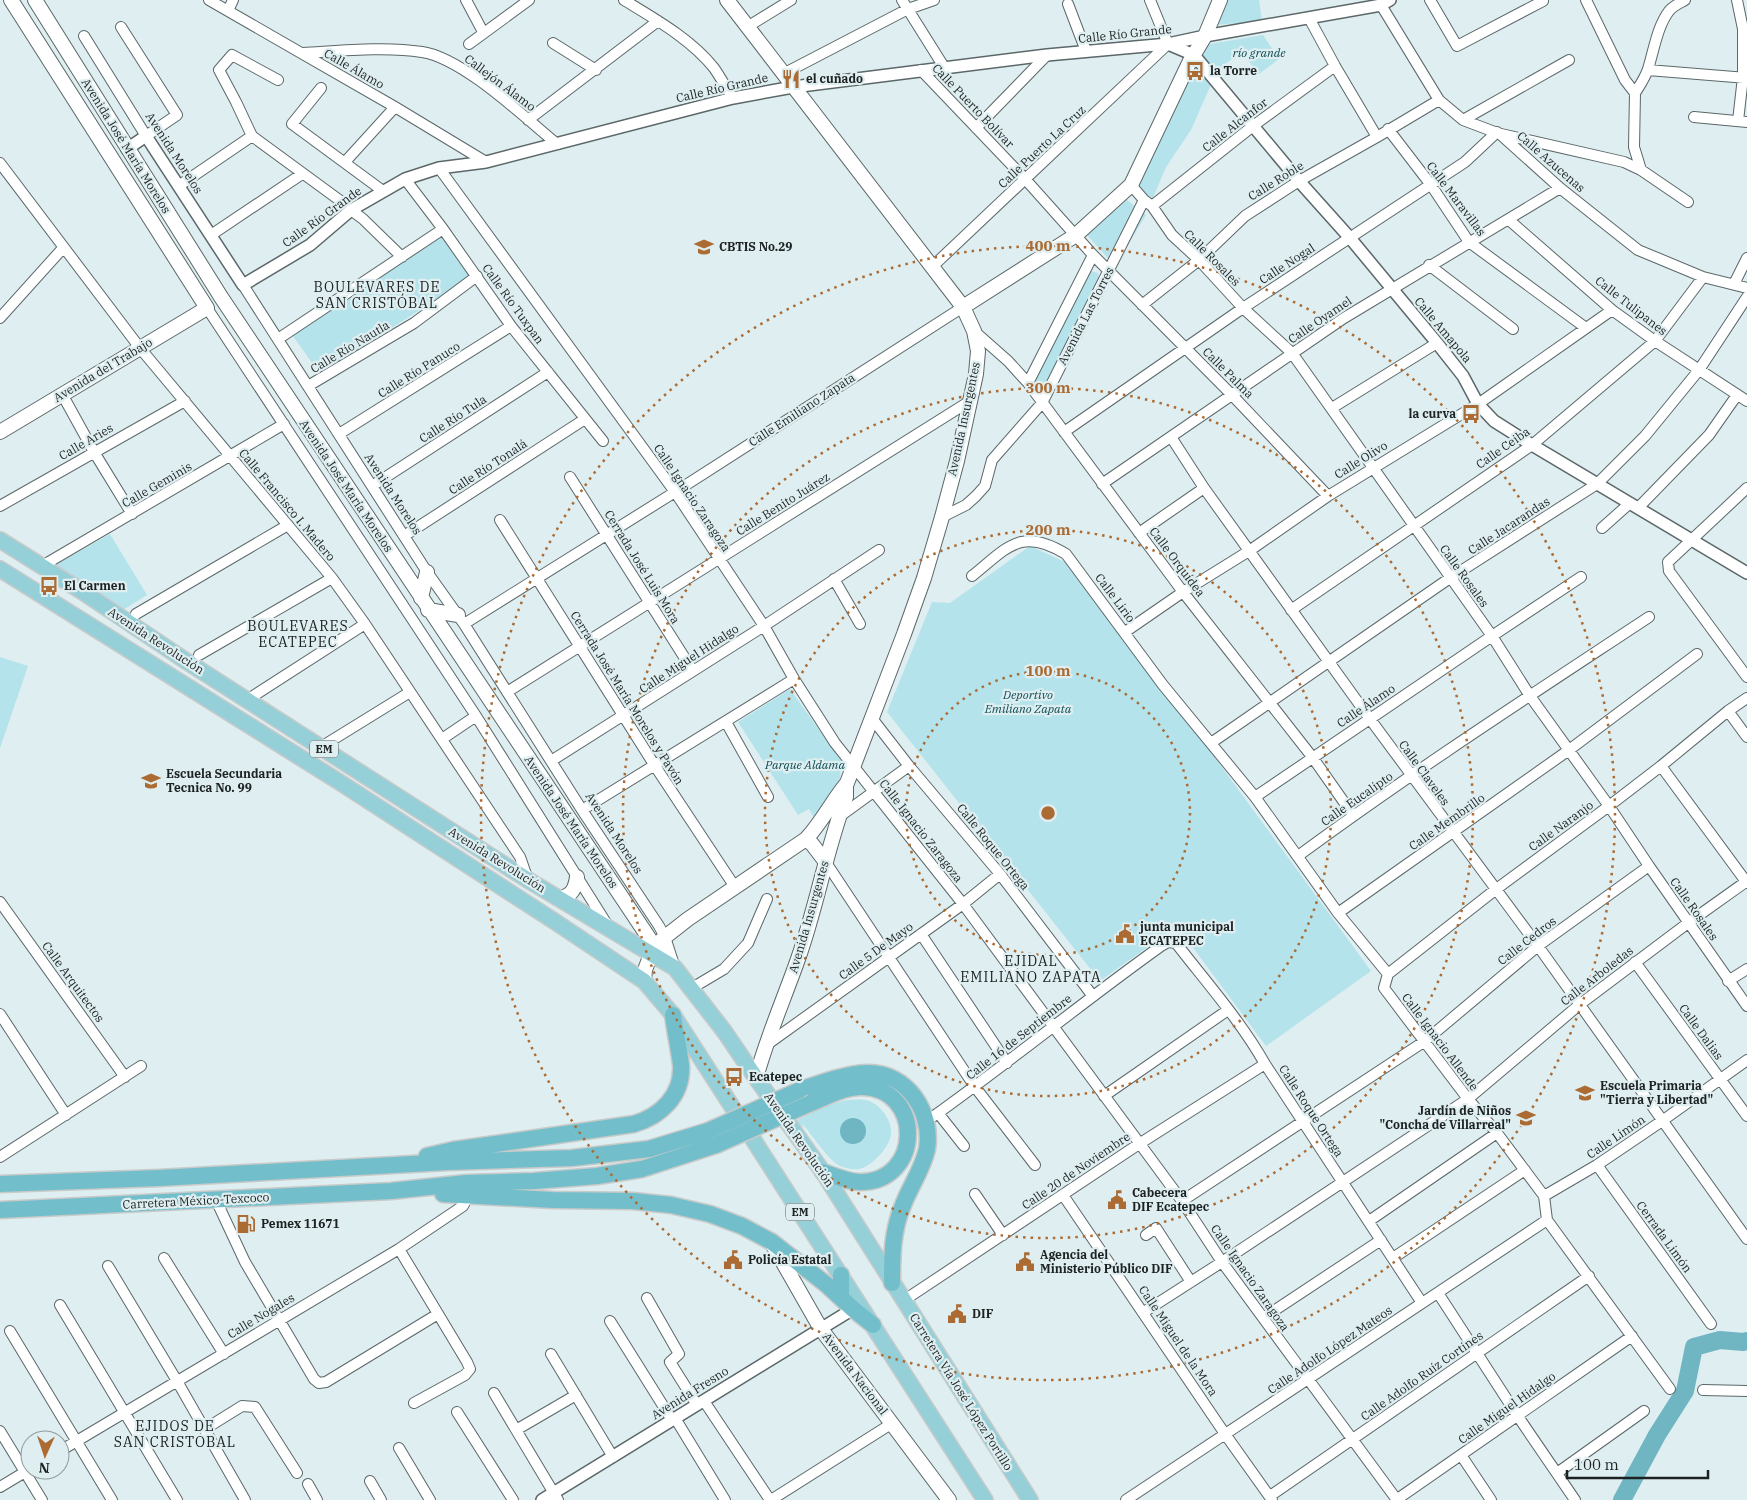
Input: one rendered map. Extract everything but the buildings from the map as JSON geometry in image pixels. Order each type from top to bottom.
[{"type":"highway","points":[[384,1167],[453,1150],[634,1124],[654,1116],[668,1104],[679,1082],[681,1068],[673,1015]]},
{"type":"highway","points":[[384,1167],[582,1156],[649,1149],[712,1138],[800,1090],[852,1074],[868,1073],[885,1076],[901,1083],[914,1095],[926,1118],[928,1135],[926,1151],[902,1207],[891,1247],[892,1284]]},
{"type":"highway","points":[[391,1191],[466,1183],[534,1181],[597,1176],[642,1169],[712,1138],[847,1089],[862,1087],[878,1090],[888,1095],[897,1103],[908,1125],[908,1146],[894,1170],[883,1177],[871,1181],[858,1182],[823,1172]]},
{"type":"highway","name":"Carretera México-Texcoco","points":[[0,1184],[384,1167]]},
{"type":"highway","points":[[391,1191],[553,1200],[633,1201],[671,1204],[710,1214],[742,1226],[772,1242],[827,1285],[873,1325]]},
{"type":"highway","name":"Carretera México-Texcoco","points":[[0,1210],[391,1191]]},
{"type":"highway","points":[[840,1298],[841,1275]]},
{"type":"main road","name":"Avenida José María Morelos","points":[[11,0],[207,308]]},
{"type":"main road","name":"Avenida José María Morelos","points":[[35,0],[220,297],[653,951]]},
{"type":"main road","name":"Avenida Insurgentes","points":[[644,981],[645,970],[653,951],[665,937],[734,887],[806,839],[818,827],[846,783],[904,634],[942,517],[976,374],[978,351],[974,331],[963,307],[727,0]]},
{"type":"main road","points":[[1131,185],[1205,36],[1220,0]]},
{"type":"main road","name":"Calle Emiliano Zapata","points":[[963,307],[1076,235],[1131,185]]},
{"type":"main road","points":[[176,257],[220,297]]},
{"type":"main road","name":"Avenida del Trabajo","points":[[0,432],[207,308]]},
{"type":"main road","name":"Avenida Revolución","points":[[0,540],[528,880],[610,930],[653,951],[672,966],[692,988],[724,1031],[823,1172],[892,1284]]},
{"type":"main road","name":"Avenida Revolución","points":[[0,569],[349,788],[644,981],[673,1015],[873,1325]]},
{"type":"main road","points":[[427,572],[425,604],[461,619]]},
{"type":"main road","name":"Avenida Insurgentes","points":[[756,1078],[764,1047],[798,959],[810,921],[825,861],[846,797],[846,783]]},
{"type":"main road","points":[[806,839],[825,861]]},
{"type":"main road","points":[[559,899],[569,896],[576,888],[577,877]]},
{"type":"main road","name":"Avenida Nacional","points":[[772,1242],[821,1329],[949,1500]]},
{"type":"main road","name":"Carretera Vía José López Portillo","points":[[892,1284],[1030,1500]]},
{"type":"main road","name":"EM","points":[[873,1325],[985,1500]]},
{"type":"street","name":"Calle Álamo","points":[[208,0],[395,107],[486,162]]},
{"type":"street","points":[[228,11],[234,0]]},
{"type":"street","points":[[466,0],[483,32]]},
{"type":"street","points":[[468,44],[529,0]]},
{"type":"street","points":[[624,0],[658,21],[701,55],[713,68],[733,98]]},
{"type":"street","points":[[747,26],[791,0]]},
{"type":"street","points":[[783,74],[905,4],[934,0]]},
{"type":"street","points":[[1150,0],[1168,44]]},
{"type":"street","points":[[1430,0],[1457,46],[1543,1]]},
{"type":"street","points":[[1586,0],[1626,80],[1635,93]]},
{"type":"street","points":[[1641,170],[1634,147],[1635,93],[1648,70],[1663,21],[1670,9],[1685,0]]},
{"type":"street","points":[[1694,117],[1743,122],[1745,78],[1743,30],[1737,0]]},
{"type":"street","name":"Calle Río Grande","points":[[243,285],[310,245],[347,206],[406,179],[439,168],[486,162],[733,98],[793,87],[1047,55],[1168,44],[1386,3]]},
{"type":"street","name":"Calle Azucenas","points":[[1386,3],[1439,100],[1463,120],[1498,133],[1560,188],[1638,250],[1703,277],[1747,288]]},
{"type":"street","name":"Calle Puerto Bolívar","points":[[905,4],[944,67]]},
{"type":"street","points":[[1068,4],[1086,51]]},
{"type":"street","points":[[1309,18],[1377,137]]},
{"type":"street","points":[[528,120],[658,21]]},
{"type":"street","points":[[121,27],[177,115],[127,149]]},
{"type":"street","name":"Avenida Morelos","points":[[84,36],[146,136],[180,185],[427,572],[461,619],[665,937],[672,966]]},
{"type":"street","points":[[552,43],[596,70]]},
{"type":"street","name":"Calle Amapola","points":[[1168,44],[1194,55],[1437,343],[1463,376],[1478,404],[1494,420],[1532,445],[1747,573]]},
{"type":"street","name":"Calle Puerto La Cruz","points":[[932,268],[1168,44]]},
{"type":"street","name":"Callejón Álamo","points":[[302,53],[355,50],[423,52],[441,58],[462,69],[504,100],[557,144]]},
{"type":"street","points":[[278,80],[250,63],[232,55],[219,70],[252,136],[347,206],[402,256]]},
{"type":"street","points":[[976,128],[1047,55]]},
{"type":"street","points":[[1463,120],[1569,60]]},
{"type":"street","name":"Calle Alcanfor","points":[[1148,203],[1335,66]]},
{"type":"street","name":"Calle Puerto Bolívar","points":[[920,70],[1026,180],[1108,270]]},
{"type":"street","points":[[1648,70],[1745,78]]},
{"type":"street","points":[[321,88],[292,124],[383,191]]},
{"type":"street","name":"Calle Roble","points":[[1142,305],[1199,260],[1245,216],[1299,180],[1439,100]]},
{"type":"street","points":[[345,162],[395,107]]},
{"type":"street","name":"Calle Maravillas","points":[[1388,129],[1431,185],[1469,242],[1586,328]]},
{"type":"street","points":[[1498,133],[1624,162],[1641,170],[1688,202]]},
{"type":"street","name":"Calle Nogal","points":[[1064,432],[1243,308],[1465,162],[1498,133]]},
{"type":"street","points":[[180,185],[252,136]]},
{"type":"street","name":"Calle Francisco I. Madero","points":[[0,163],[140,348],[332,578],[365,624],[520,857],[528,880]]},
{"type":"street","name":"Calle Ignacio Zaragoza","points":[[439,168],[675,492],[764,626],[794,679],[835,742],[963,904],[1182,1201],[1222,1262],[1396,1500]]},
{"type":"street","points":[[211,234],[302,174]]},
{"type":"street","name":"Calle Río Tuxpan","points":[[406,179],[511,326],[603,441]]},
{"type":"street","name":"Calle Rosales","points":[[1131,185],[1148,203],[1172,235],[1199,260],[1243,308],[1292,353],[1492,636],[1530,696],[1610,806],[1688,923],[1747,1006]]},
{"type":"street","name":"Calle Oyamel","points":[[1102,484],[1292,353],[1391,288],[1509,220],[1560,188]]},
{"type":"street","name":"Avenida Las Torres","points":[[942,517],[966,504],[985,486],[992,460],[1042,403],[1108,270],[1148,203]]},
{"type":"street","name":"Calle Tulipanes","points":[[1509,220],[1612,310],[1655,341],[1747,401]]},
{"type":"street","points":[[278,339],[443,229]]},
{"type":"street","points":[[0,318],[63,248]]},
{"type":"street","points":[[1028,383],[1093,255]]},
{"type":"street","points":[[1734,284],[1747,258]]},
{"type":"street","points":[[1430,265],[1513,329]]},
{"type":"street","name":"Calle Palma","points":[[1108,270],[1232,395],[1328,496]]},
{"type":"street","name":"Calle Río Nautla","points":[[308,386],[414,323],[477,276]]},
{"type":"street","name":"Calle Ceiba","points":[[1291,610],[1532,445],[1655,341],[1703,277]]},
{"type":"street","name":"Calle Jacarandas","points":[[1211,743],[1450,578],[1597,484],[1645,436],[1699,370],[1747,297]]},
{"type":"street","name":"Calle Emiliano Zapata","points":[[461,619],[537,579],[963,307]]},
{"type":"street","name":"Avenida José María Morelos","points":[[207,308],[476,716],[610,930]]},
{"type":"street","name":"Calle Olivo","points":[[1125,632],[1183,592],[1249,551],[1328,496],[1478,404],[1612,310]]},
{"type":"street","name":"Calle Río Panuco","points":[[339,434],[511,326]]},
{"type":"street","name":"Calle Orquídea","points":[[974,331],[1028,383],[1183,592],[1313,758],[1353,815]]},
{"type":"street","points":[[1332,408],[1437,343]]},
{"type":"street","name":"Calle Río Tula","points":[[372,486],[548,372]]},
{"type":"street","points":[[62,394],[94,452],[132,514]]},
{"type":"street","points":[[1602,528],[1634,506],[1708,435],[1737,395]]},
{"type":"street","name":"Calle Aries","points":[[0,506],[185,401]]},
{"type":"street","name":"Calle Benito Juárez","points":[[507,692],[970,401]]},
{"type":"street","name":"Calle Río Tonalá","points":[[404,536],[585,419]]},
{"type":"street","name":"Calle Geminis","points":[[42,566],[284,424]]},
{"type":"street","name":"Calle Claveles","points":[[1171,437],[1204,488],[1291,610],[1411,777],[1538,946],[1747,1239]]},
{"type":"street","name":"Cerrada José Luis Mora","points":[[570,477],[693,671]]},
{"type":"street","points":[[1139,533],[1204,488]]},
{"type":"street","points":[[1747,488],[1668,562],[1670,571],[1747,677]]},
{"type":"street","name":"Cerrada José María Morelos y Pavón","points":[[500,520],[655,766],[734,887]]},
{"type":"street","points":[[136,614],[288,525]]},
{"type":"street","name":"Calle Lirio","points":[[972,576],[1012,544],[1025,541],[1040,542],[1057,548],[1066,554],[1163,685],[1255,797],[1298,856]]},
{"type":"street","name":"Calle Miguel Hidalgo","points":[[551,761],[764,626],[879,550]]},
{"type":"street","points":[[199,655],[332,578]]},
{"type":"street","points":[[834,578],[860,624]]},
{"type":"street","name":"Calle Álamo","points":[[1255,797],[1581,578]]},
{"type":"street","name":"Calle Eucalipto","points":[[1298,856],[1353,815],[1650,617]]},
{"type":"street","points":[[247,700],[365,624]]},
{"type":"street","name":"Calle Membrillo","points":[[1338,913],[1453,833],[1697,654]]},
{"type":"street","points":[[582,810],[794,679]]},
{"type":"street","points":[[321,747],[410,692]]},
{"type":"street","name":"Calle Naranjo","points":[[1388,974],[1495,890],[1610,806],[1728,711],[1747,698]]},
{"type":"street","points":[[1728,711],[1747,737]]},
{"type":"street","points":[[442,739],[476,716]]},
{"type":"street","name":"Calle Roque Ortega","points":[[871,717],[909,766],[1000,874],[1092,995]]},
{"type":"street","points":[[726,722],[768,797]]},
{"type":"street","points":[[838,818],[909,766]]},
{"type":"street","points":[[1661,766],[1747,882]]},
{"type":"street","points":[[1298,856],[1338,913],[1388,974]]},
{"type":"street","points":[[825,861],[890,956],[975,1087],[1035,1165]]},
{"type":"street","name":"Calle Cedros","points":[[1182,1201],[1425,1041],[1538,946],[1649,866]]},
{"type":"street","name":"Calle 5 De Mayo","points":[[764,1047],[963,904],[1000,874]]},
{"type":"street","name":"Calle Arboledas","points":[[1144,1312],[1468,1099],[1579,1005],[1688,923],[1747,882]]},
{"type":"street","points":[[692,988],[724,969],[748,943],[767,899]]},
{"type":"street","name":"Calle Arquitectos","points":[[0,902],[125,1077]]},
{"type":"street","points":[[921,934],[1007,1063]]},
{"type":"street","name":"Calle Roque Ortega","points":[[1168,942],[1176,943],[1256,1048],[1422,1303]]},
{"type":"street","name":"Calle 16 de Septiembre","points":[[964,1146],[936,1115],[1007,1063],[1092,995],[1168,942]]},
{"type":"street","name":"Calle Dalias","points":[[1635,962],[1747,1116]]},
{"type":"street","points":[[1728,981],[1747,969]]},
{"type":"street","name":"Calle Ignacio Allende","points":[[1388,974],[1384,988],[1468,1099],[1497,1132],[1544,1196],[1547,1220],[1670,1389]]},
{"type":"street","points":[[1104,1096],[1228,1010]]},
{"type":"street","points":[[0,1014],[66,1115]]},
{"type":"street","name":"Calle Limón","points":[[1544,1196],[1597,1165],[1747,1060]]},
{"type":"street","name":"Calle 20 de Noviembre","points":[[903,1300],[1139,1144],[1265,1064]]},
{"type":"street","points":[[0,1156],[141,1066]]},
{"type":"street","points":[[1369,1222],[1497,1132]]},
{"type":"street","name":"Cerrada Limón","points":[[1597,1165],[1711,1324]]},
{"type":"street","points":[[1393,1258],[1525,1170]]},
{"type":"street","points":[[975,1194],[1002,1235]]},
{"type":"street","name":"Calle Nogales","points":[[70,1445],[399,1249],[463,1206],[469,1195]]},
{"type":"street","name":"Calle Miguel de la Mora","points":[[1063,1195],[1225,1434],[1271,1498]]},
{"type":"street","points":[[216,1200],[245,1262],[314,1379],[319,1383],[326,1382],[438,1314]]},
{"type":"street","name":"Calle Adolfo López Mateos","points":[[1126,1500],[1547,1220]]},
{"type":"street","points":[[1146,1235],[1156,1228],[1191,1282]]},
{"type":"street","points":[[1263,1318],[1381,1240]]},
{"type":"street","points":[[399,1249],[470,1369],[465,1376],[414,1403]]},
{"type":"street","points":[[164,1258],[224,1354]]},
{"type":"street","points":[[108,1266],[246,1500]]},
{"type":"street","name":"Calle Adolfo Ruíz Cortines","points":[[1271,1498],[1589,1276]]},
{"type":"street","points":[[1438,1293],[1575,1500]]},
{"type":"street","points":[[647,1298],[679,1354],[670,1362],[770,1500],[891,1424]]},
{"type":"street","points":[[60,1305],[177,1500]]},
{"type":"street","name":"Avenida Fresno","points":[[542,1500],[556,1496],[612,1457],[853,1309]]},
{"type":"street","points":[[610,1321],[726,1500]]},
{"type":"street","points":[[10,1332],[78,1441],[112,1500]]},
{"type":"street","name":"Calle Miguel Hidalgo","points":[[1396,1500],[1632,1336]]},
{"type":"street","points":[[551,1354],[612,1457]]},
{"type":"street","points":[[1702,1390],[1747,1391]]},
{"type":"street","points":[[494,1393],[556,1496]]},
{"type":"street","points":[[516,1430],[576,1395]]},
{"type":"street","points":[[205,1429],[242,1406],[255,1407],[297,1473]]},
{"type":"street","points":[[1556,1473],[1644,1411]]},
{"type":"street","points":[[457,1412],[513,1500]]},
{"type":"street","points":[[0,1431],[20,1459]]},
{"type":"street","points":[[399,1448],[430,1500]]},
{"type":"street","points":[[1461,1455],[1491,1500]]},
{"type":"street","points":[[0,1487],[20,1475]]},
{"type":"street","points":[[33,1480],[42,1500]]},
{"type":"street","points":[[370,1481],[381,1500]]},
{"type":"street","points":[[308,1484],[317,1500]]},
{"type":"green space","points":[[1225,0],[1259,0],[1262,21],[1215,25],[1223,12]]},
{"type":"green space","name":"río grande","points":[[1263,35],[1279,59],[1259,74],[1247,59],[1245,53],[1240,53],[1216,71],[1202,54],[1204,45]]},
{"type":"green space","points":[[1191,63],[1212,82],[1191,130],[1166,167],[1152,200],[1136,186]]},
{"type":"green space","points":[[1127,200],[1146,215],[1115,266],[1087,235]]},
{"type":"green space","points":[[442,235],[471,277],[320,374],[293,336]]},
{"type":"green space","points":[[1091,271],[1098,273],[1099,279],[1056,365],[1044,385],[1039,386],[1035,380]]},
{"type":"green space","points":[[110,534],[147,595],[123,610],[52,567]]},
{"type":"green space","name":"Deportivo Emiliano Zapata","points":[[1030,546],[1067,563],[1123,632],[1371,971],[1266,1046],[1177,926],[1100,981],[887,712],[932,602],[950,603]]},
{"type":"green space","points":[[0,657],[28,666],[0,748]]},
{"type":"green space","name":"Parque Aldama","points":[[790,689],[842,762],[839,784],[815,820],[809,809],[798,815],[738,722]]},
{"type":"green space","points":[[846,1100],[870,1101],[879,1107],[886,1115],[891,1130],[889,1142],[881,1154],[870,1164],[859,1169],[847,1168],[836,1163],[802,1123],[804,1128],[795,1121],[829,1105]]},
{"type":"shaded area","points":[[853,1118],[862,1122],[866,1131],[862,1140],[853,1144],[844,1140],[840,1131],[844,1122]]},
{"type":"waterway","points":[[1622,1500],[1657,1435],[1685,1391],[1694,1347],[1720,1340],[1747,1341]]},
{"type":"place","name":"la Torre","points":[[1195,71]]},
{"type":"place","name":"el cuñado","points":[[791,79]]},
{"type":"place","name":"CBTIS No.29","points":[[704,247]]},
{"type":"place","name":"la curva","points":[[1471,414]]},
{"type":"place","name":"El Carmen","points":[[49,586]]},
{"type":"place","name":"Escuela Secundaria Tecnica No. 99","points":[[151,781]]},
{"type":"place","name":"junta municipal ECATEPEC","points":[[1125,934]]},
{"type":"place","name":"Ecatepec","points":[[734,1077]]},
{"type":"place","name":"Escuela Primaria \"Tierra y Libertad\"","points":[[1585,1093]]},
{"type":"place","name":"Jardín de Niños \"Concha de Villarreal\"","points":[[1526,1118]]},
{"type":"place","name":"Cabecera DIF Ecatepec","points":[[1117,1200]]},
{"type":"place","name":"Pemex 11671","points":[[246,1224]]},
{"type":"place","name":"Policía Estatal","points":[[733,1260]]},
{"type":"place","name":"Agencia del Ministerio Público DIF","points":[[1025,1262]]},
{"type":"place","name":"DIF","points":[[957,1314]]},
{"type":"district","name":"BOULEVARES DE SAN CRISTÓBAL","points":[[377,296]]},
{"type":"district","name":"BOULEVARES ECATEPEC","points":[[298,634]]},
{"type":"district","name":"EJIDAL EMILIANO ZAPATA","points":[[1031,970]]},
{"type":"district","name":"EJIDOS DE SAN CRISTOBAL","points":[[175,1434]]}]
